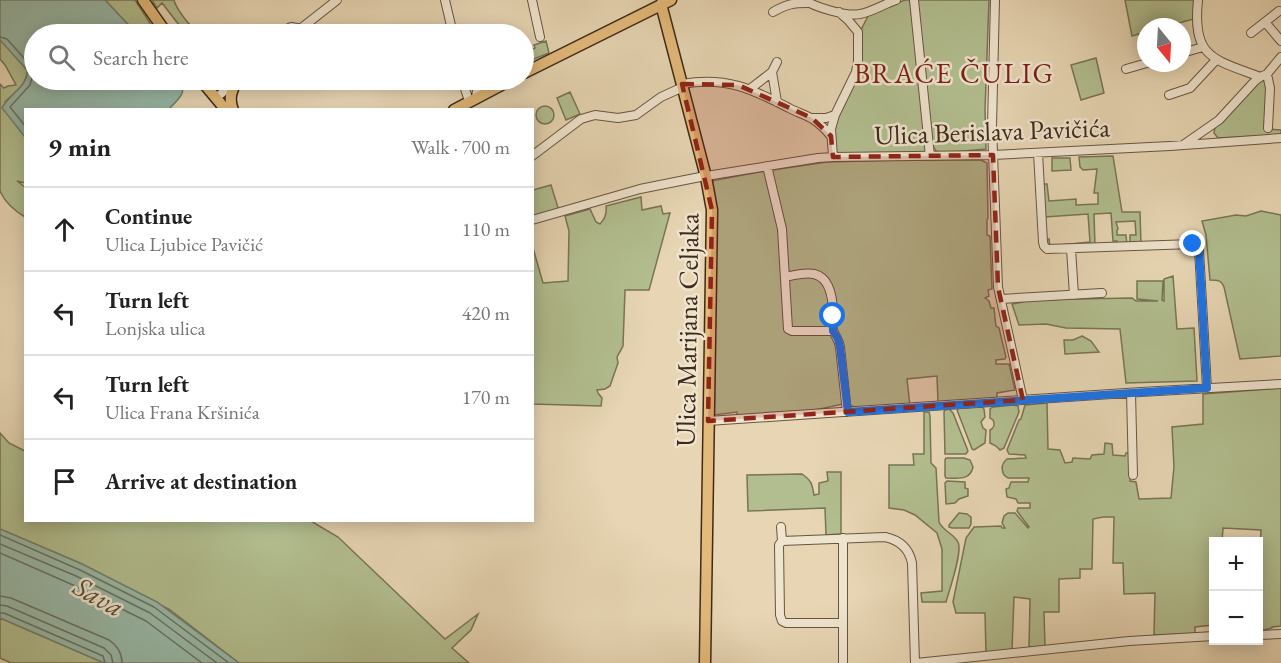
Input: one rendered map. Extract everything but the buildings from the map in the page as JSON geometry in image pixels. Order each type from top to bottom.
[{"type":"main road","points":[[143,0],[160,24]]},
{"type":"main road","points":[[534,68],[664,2]]},
{"type":"main road","name":"Ulica Marijana Celjaka","points":[[664,2],[712,210],[705,663]]},
{"type":"main road","points":[[209,90],[224,108]]},
{"type":"main road","points":[[232,108],[231,95],[233,90]]},
{"type":"main road","points":[[458,108],[492,90]]},
{"type":"street","points":[[309,24],[337,0]]},
{"type":"street","points":[[445,0],[451,24]]},
{"type":"street","points":[[532,0],[540,38]]},
{"type":"street","points":[[773,12],[784,3],[806,2],[854,15],[868,12],[896,0]]},
{"type":"street","points":[[914,0],[930,156]]},
{"type":"street","points":[[995,0],[992,98],[998,277],[1023,400]]},
{"type":"street","points":[[1198,0],[1197,27],[1203,47],[1216,60],[1263,76],[1270,88],[1268,128]]},
{"type":"street","points":[[1251,33],[1279,11]]},
{"type":"street","points":[[839,12],[858,32]]},
{"type":"street","points":[[833,157],[831,129],[835,115],[856,72],[858,32],[861,21],[868,12]]},
{"type":"street","points":[[1265,22],[1281,41]]},
{"type":"street","points":[[1191,50],[1203,47]]},
{"type":"street","points":[[1183,145],[1219,120],[1281,57]]},
{"type":"street","points":[[1169,95],[1190,88],[1216,60]]},
{"type":"street","points":[[750,89],[772,72],[777,62]]},
{"type":"street","points":[[1126,69],[1137,66]]},
{"type":"street","points":[[772,72],[777,102]]},
{"type":"street","points":[[534,154],[581,119],[595,115],[618,118],[636,115],[661,97],[690,82],[721,82],[738,85],[812,118],[826,118],[835,115]]},
{"type":"street","points":[[216,98],[226,90]]},
{"type":"street","points":[[467,90],[472,100]]},
{"type":"street","points":[[472,100],[477,90]]},
{"type":"street","points":[[812,118],[831,136]]},
{"type":"street","points":[[1210,128],[1216,143]]},
{"type":"street","name":"Ulica Berislava Pavičića","points":[[534,219],[635,190],[767,166],[833,157],[993,155],[1281,138]]},
{"type":"street","points":[[1038,153],[1044,246],[1049,250],[1193,244],[1197,246],[1207,388]]},
{"type":"street","points":[[767,166],[782,229],[789,330],[833,331]]},
{"type":"street","points":[[1071,249],[1074,295]]},
{"type":"street","points":[[785,277],[816,274],[823,279],[828,288],[831,298],[833,331],[839,342],[848,412]]},
{"type":"street","points":[[1001,299],[1102,293]]},
{"type":"street","points":[[708,421],[1281,384]]},
{"type":"street","points":[[1131,393],[1133,475]]},
{"type":"street","points":[[781,527],[782,541],[779,545],[782,621],[786,623],[843,623]]},
{"type":"street","points":[[782,541],[880,537],[894,539],[901,543],[910,555],[912,563],[916,663],[1129,641],[1209,636]]},
{"type":"street","points":[[843,538],[843,663]]},
{"type":"street","points":[[1263,634],[1281,634]]},
{"type":"highlighted area","points":[[682,84],[738,85],[812,118],[831,136],[833,157],[993,155],[998,287],[1023,400],[708,421],[712,210]]},
{"type":"shaded area","points":[[105,0],[135,0],[151,24],[128,24]]},
{"type":"shaded area","points":[[152,0],[174,0],[189,24],[178,24],[162,3],[157,8]]},
{"type":"shaded area","points":[[910,0],[927,150],[925,153],[837,155],[834,135],[837,120],[847,99],[861,30],[869,14]]},
{"type":"shaded area","points":[[917,0],[989,0],[986,149],[942,153],[936,151],[932,144]]},
{"type":"shaded area","points":[[1125,0],[1195,0],[1194,19],[1137,18],[1137,35],[1132,36]]},
{"type":"shaded area","points":[[0,34],[24,66],[23,84],[5,102],[24,135],[24,183],[17,181],[24,186],[24,216],[11,206],[0,191],[0,84],[4,88],[16,85],[0,59]]},
{"type":"shaded area","points":[[546,41],[549,53],[534,59],[534,45]]},
{"type":"shaded area","points":[[1096,58],[1104,93],[1081,100],[1071,65]]},
{"type":"shaded area","points":[[1262,80],[1267,84],[1266,129],[1281,130],[1281,135],[1218,138],[1214,133],[1215,127],[1255,84]]},
{"type":"shaded area","points":[[570,92],[580,114],[566,120],[557,98]]},
{"type":"shaded area","points":[[545,106],[551,109],[554,115],[551,121],[545,124],[539,121],[536,115],[539,109]]},
{"type":"shaded area","points":[[1113,156],[1122,212],[1140,212],[1141,244],[1130,245],[1130,235],[1136,235],[1135,221],[1116,222],[1117,235],[1126,235],[1127,245],[1117,246],[1117,241],[1113,241],[1111,213],[1094,214],[1095,247],[1047,247],[1049,239],[1050,246],[1090,242],[1088,214],[1045,217],[1042,184],[1047,184],[1049,201],[1076,199],[1076,205],[1098,204],[1098,193],[1094,193],[1097,169],[1083,170],[1080,167],[1079,157]]},
{"type":"shaded area","points":[[1052,158],[1070,158],[1071,170],[1052,171]]},
{"type":"shaded area","points":[[981,160],[987,163],[987,235],[990,236],[992,289],[988,290],[989,296],[985,298],[989,301],[991,308],[994,308],[996,326],[999,328],[1006,357],[996,360],[996,364],[1009,364],[1015,390],[997,393],[997,399],[938,402],[937,376],[907,379],[910,406],[860,408],[843,404],[801,413],[737,417],[737,412],[714,415],[711,181],[827,162]]},
{"type":"shaded area","points":[[551,185],[559,211],[534,218],[534,190]]},
{"type":"shaded area","points":[[641,197],[642,210],[661,206],[663,214],[670,213],[649,290],[625,290],[623,346],[617,357],[618,363],[610,386],[597,390],[602,398],[601,406],[534,404],[534,252],[543,283],[568,281],[569,231],[565,216],[590,209],[596,222],[600,224],[605,216],[606,206]]},
{"type":"shaded area","points":[[1261,211],[1281,215],[1281,356],[1240,359],[1224,287],[1219,281],[1210,280],[1206,235],[1202,221],[1236,215],[1246,216]]},
{"type":"shaded area","points":[[1173,276],[1177,329],[1194,328],[1197,381],[1126,383],[1120,329],[1066,328],[1046,324],[1019,325],[1012,304],[1024,300],[1132,298],[1136,301],[1158,301],[1137,299],[1137,281],[1163,281],[1162,300],[1164,301],[1164,279]]},
{"type":"shaded area","points":[[1082,336],[1091,341],[1099,352],[1065,354],[1064,340],[1073,340]]},
{"type":"shaded area","points":[[1281,388],[1281,626],[1263,630],[1263,537],[1261,537],[1261,530],[1223,528],[1222,537],[1209,537],[1209,625],[1195,627],[1195,634],[1154,635],[1155,593],[1124,594],[1123,563],[1113,563],[1114,517],[1103,517],[1093,519],[1092,569],[1080,569],[1080,578],[1059,579],[1059,612],[1044,612],[1045,647],[1029,647],[1030,599],[1014,597],[1012,650],[986,653],[985,613],[956,613],[953,602],[966,538],[974,527],[1001,526],[1005,528],[1002,523],[1004,516],[1008,513],[1015,513],[1029,527],[1017,511],[1018,508],[1030,508],[1030,503],[1018,503],[1016,499],[1007,497],[1006,489],[1009,488],[1011,482],[1028,482],[1029,478],[1008,478],[1002,469],[1007,459],[1026,458],[1025,455],[1009,454],[1007,450],[1025,405],[1047,403],[1048,449],[1060,450],[1065,463],[1072,462],[1073,458],[1090,459],[1092,455],[1104,454],[1105,443],[1112,444],[1113,455],[1125,456],[1126,453],[1131,453],[1130,481],[1136,482],[1139,499],[1171,498],[1174,467],[1172,427],[1203,424],[1203,394]]},
{"type":"shaded area","points":[[1018,406],[1019,412],[1004,448],[1000,450],[990,443],[990,430],[994,424],[990,418],[990,409]]},
{"type":"shaded area","points":[[982,407],[985,417],[981,422],[986,430],[985,443],[974,450],[957,410]]},
{"type":"shaded area","points":[[949,409],[953,413],[968,451],[966,454],[945,454],[944,412]]},
{"type":"shaded area","points":[[924,412],[929,412],[930,416],[931,463],[936,468],[939,522],[956,539],[959,547],[946,602],[922,602],[921,593],[942,591],[942,549],[937,533],[915,515],[904,510],[889,508],[889,465],[914,465],[913,454],[924,454]]},
{"type":"shaded area","points":[[0,433],[9,443],[24,450],[24,522],[313,522],[338,537],[445,639],[478,614],[471,630],[452,648],[469,663],[239,663],[170,610],[82,564],[0,529]]},
{"type":"shaded area","points":[[946,458],[970,460],[973,467],[969,475],[963,478],[946,478]]},
{"type":"shaded area","points":[[827,472],[841,472],[841,534],[826,535],[825,508],[748,511],[747,475],[802,474],[811,483],[814,495],[819,494],[819,483],[828,481]]},
{"type":"shaded area","points":[[947,481],[965,482],[968,496],[955,503],[946,504],[945,483]]},
{"type":"shaded area","points":[[959,513],[971,517],[969,528],[949,527]]},
{"type":"shaded area","points":[[0,618],[104,663],[11,663],[0,658]]},
{"type":"water","points":[[0,0],[105,0],[128,24],[24,24],[24,67],[0,40]]},
{"type":"water","points":[[24,83],[24,90],[182,90],[182,92],[170,108],[24,108],[24,136],[2,108]]},
{"type":"water","name":"Sava","points":[[0,529],[82,564],[157,602],[239,663],[104,663],[0,618]]},
{"type":"district","name":"BRAĆE ČULIG","points":[[954,73]]},
{"type":"route","points":[[833,316],[833,331],[840,347],[848,412],[1207,388],[1199,250],[1193,244]]}]
